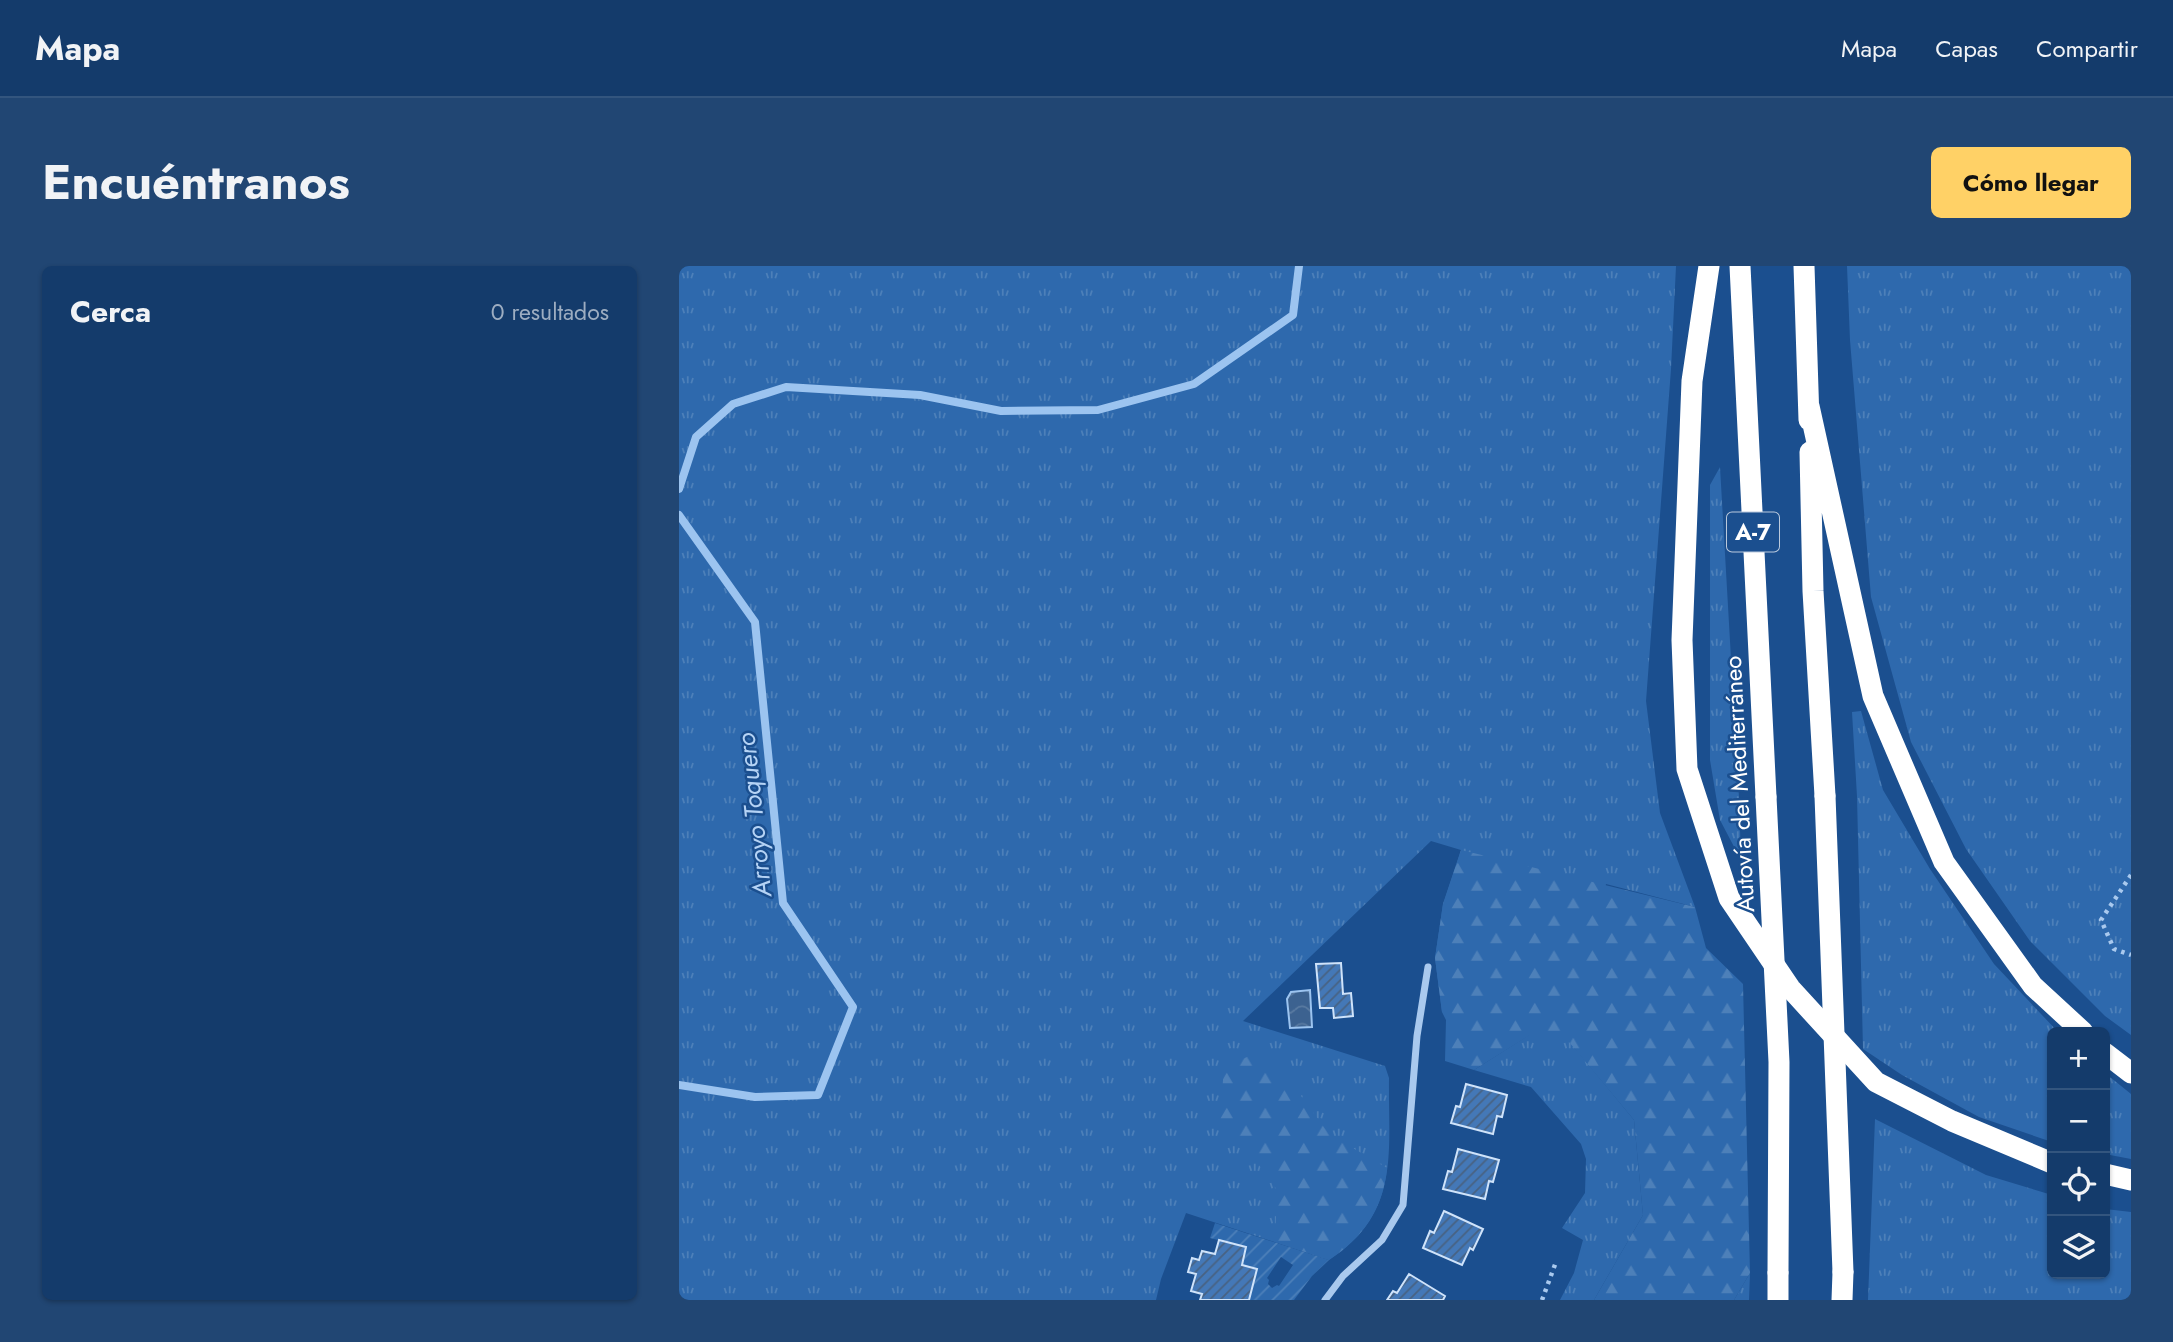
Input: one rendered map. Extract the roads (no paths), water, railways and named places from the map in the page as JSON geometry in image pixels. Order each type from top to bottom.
[{"type":"highway","points":[[1709,266],[1692,382],[1682,640],[1686,769],[1729,898],[1790,988],[1876,1082],[1952,1121],[2047,1161]]},
{"type":"highway","name":"Autovía del Mediterráneo","points":[[1740,266],[1779,1062],[1778,1300]]},
{"type":"highway","name":"A-7","points":[[1804,266],[1813,590],[1825,796],[1842,1300]]},
{"type":"highway","points":[[1809,406],[1873,696],[1944,862],[2033,986],[2078,1027]]},
{"type":"highway","points":[[2110,1057],[2131,1073]]},
{"type":"highway","points":[[2110,1175],[2131,1180]]},
{"type":"street","points":[[1325,1300],[1343,1276],[1382,1240],[1403,1205],[1416,1036],[1428,967]]},
{"type":"water","points":[[1310,990],[1312,1027],[1290,1028],[1287,999],[1291,992]]},
{"type":"waterway","name":"Arroyo Toquero","points":[[679,489],[696,437],[733,404],[786,387],[920,395],[1001,411],[1098,410],[1194,384],[1293,315],[1299,266]]},
{"type":"waterway","name":"Arroyo Toquero","points":[[679,515],[755,622],[783,903],[853,1007],[818,1095],[755,1097],[679,1085]]}]
